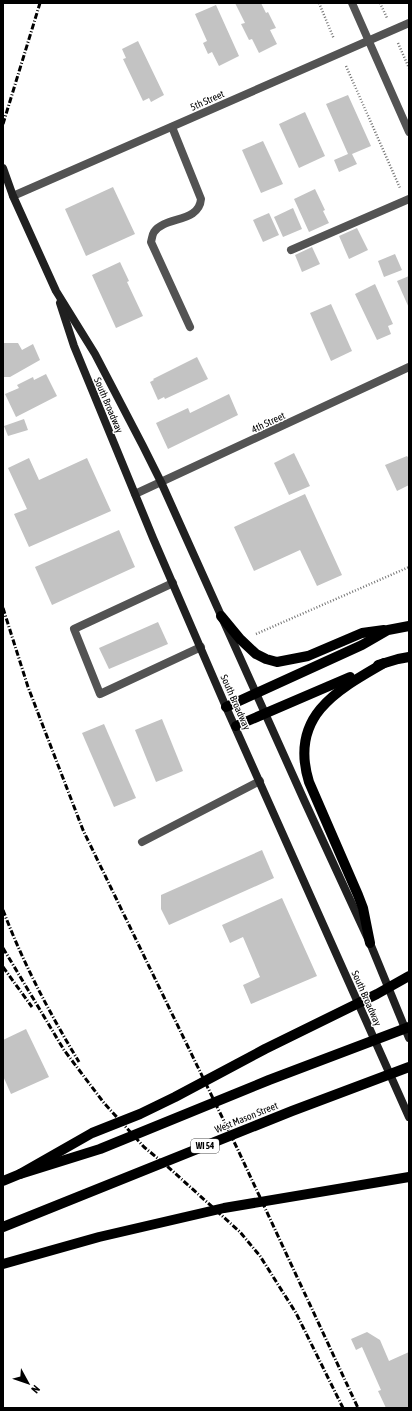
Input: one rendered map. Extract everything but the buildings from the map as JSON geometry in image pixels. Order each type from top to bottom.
[{"type":"main road","points":[[221,616],[240,639],[256,654],[277,662],[308,656],[362,632],[388,630],[409,626]]},
{"type":"main road","points":[[226,707],[362,645],[388,630]]},
{"type":"main road","points":[[236,726],[384,663],[409,657]]},
{"type":"main road","points":[[370,943],[358,895],[309,782],[304,764],[304,752],[308,728],[316,713],[323,705],[340,689],[384,663]]},
{"type":"main road","points":[[20,1174],[92,1133],[140,1114],[175,1097],[265,1049],[377,994],[409,976]]},
{"type":"main road","points":[[3,1181],[20,1174],[100,1149],[269,1080],[409,1027]]},
{"type":"main road","name":"West Mason Street","points":[[3,1227],[284,1114],[409,1068]]},
{"type":"main road","points":[[3,1264],[99,1237],[224,1208],[409,1177]]},
{"type":"street","points":[[352,3],[409,132]]},
{"type":"street","name":"5th Street","points":[[14,196],[409,23]]},
{"type":"street","points":[[172,127],[201,199],[200,205],[192,214],[160,226],[153,233],[151,242],[190,326]]},
{"type":"street","name":"South Broadway","points":[[3,168],[56,290],[74,346],[135,494],[226,707],[236,726],[409,1117]]},
{"type":"street","points":[[291,250],[407,200]]},
{"type":"street","name":"South Broadway","points":[[56,290],[95,354],[144,446],[161,482],[370,943],[409,1038]]},
{"type":"street","name":"4th Street","points":[[135,494],[409,367]]},
{"type":"street","points":[[173,583],[74,629],[100,694],[201,647]]},
{"type":"street","points":[[142,842],[260,781]]},
{"type":"path","points":[[319,3],[407,200]]},
{"type":"path","points":[[252,635],[409,567]]},
{"type":"railway","points":[[3,124],[40,3]]},
{"type":"railway","points":[[3,608],[28,687],[83,830],[238,1150],[358,1408]]},
{"type":"railway","points":[[3,910],[19,949],[38,988],[79,1062]]},
{"type":"railway","points":[[3,948],[64,1050],[104,1103],[144,1147],[240,1232],[260,1256],[296,1313],[343,1408]]},
{"type":"railway","points":[[3,967],[32,1007]]}]
